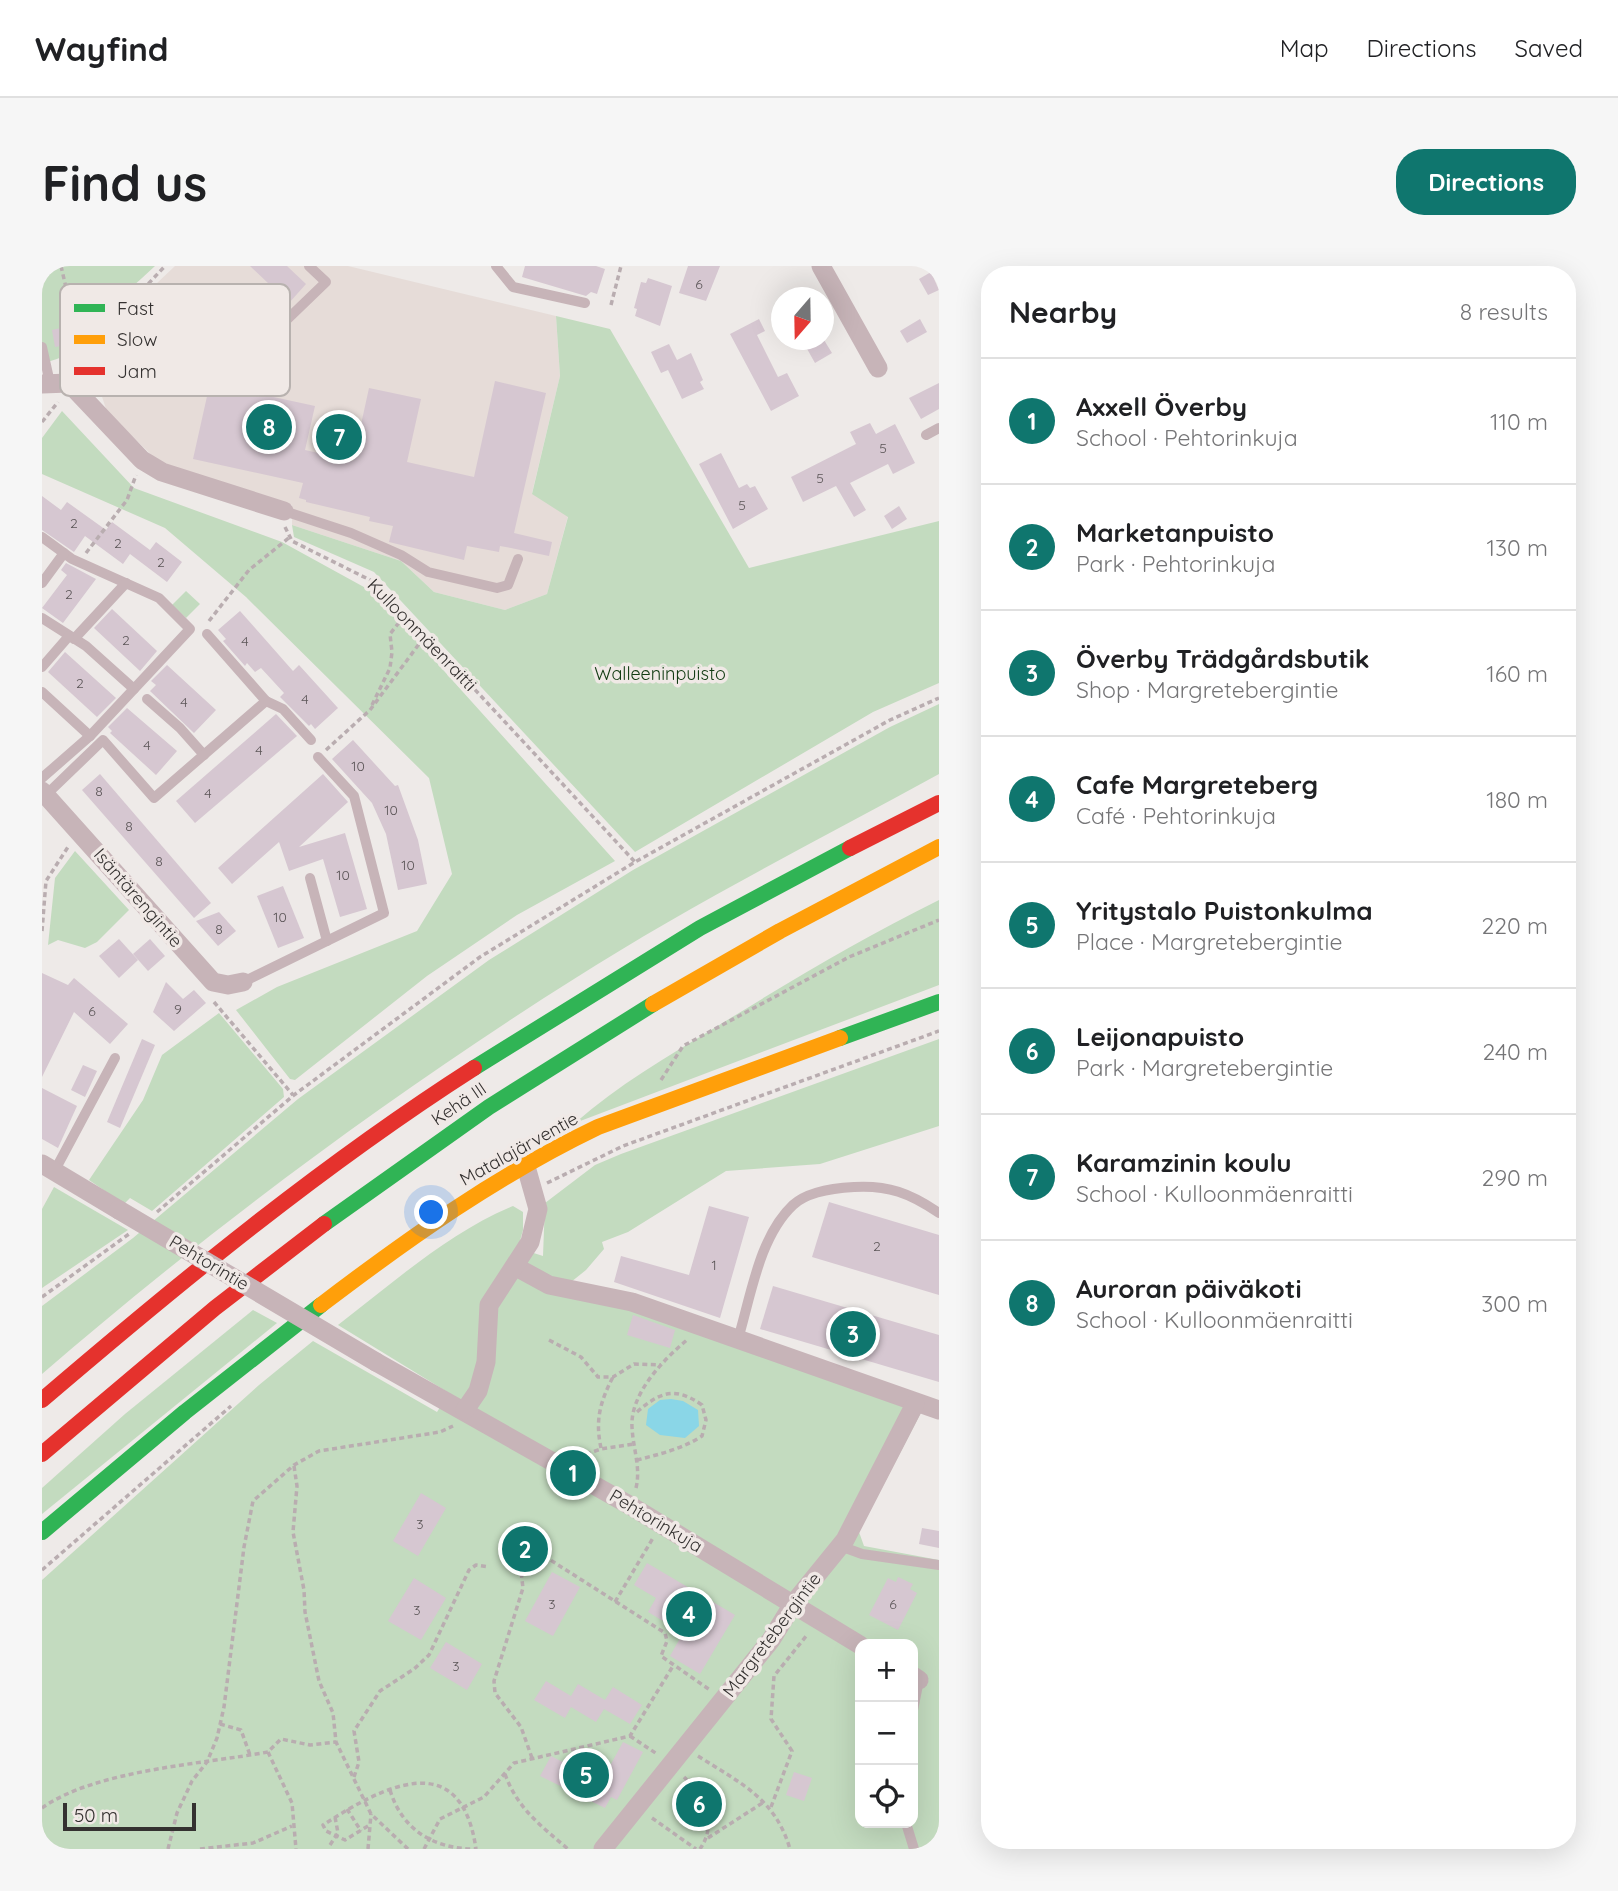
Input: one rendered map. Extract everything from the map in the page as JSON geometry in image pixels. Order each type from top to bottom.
[{"type":"main road","name":"Kehä III","points":[[42,1400],[146,1307],[264,1216],[425,1100],[664,948],[837,852],[939,803]]},
{"type":"main road","name":"Kehä III","points":[[42,1454],[113,1391],[293,1245],[467,1121],[555,1062],[684,983],[939,848]]},
{"type":"main road","name":"Matalajärventie","points":[[42,1532],[242,1365],[489,1184],[598,1127],[939,1002]]},
{"type":"street","points":[[821,266],[878,368]]},
{"type":"street","points":[[75,396],[142,460],[162,472],[284,511]]},
{"type":"street","name":"Isäntärengintie","points":[[43,788],[213,982],[228,985],[243,982]]},
{"type":"street","points":[[465,1410],[478,1391],[486,1362],[489,1305],[530,1242],[538,1209],[525,1163]]},
{"type":"street","name":"Pehtorintie","points":[[48,1168],[376,1362]]},
{"type":"street","points":[[516,1267],[550,1285],[632,1302],[705,1326],[915,1404],[939,1410]]},
{"type":"street","name":"Pehtorinkuja","points":[[376,1362],[563,1466],[855,1642]]},
{"type":"street","name":"Margretebergintie","points":[[603,1849],[771,1640],[793,1604],[840,1545],[915,1404]]},
{"type":"lane","points":[[290,317],[326,282],[309,266]]},
{"type":"lane","points":[[496,266],[513,287],[586,303]]},
{"type":"lane","points":[[42,347],[60,377]]},
{"type":"lane","points":[[926,435],[939,428]]},
{"type":"lane","points":[[284,511],[351,533],[401,555],[428,572],[497,588],[508,585],[518,559]]},
{"type":"lane","points":[[42,537],[79,563],[159,598],[190,629],[43,788]]},
{"type":"lane","points":[[42,583],[64,553]]},
{"type":"lane","points":[[42,667],[126,583]]},
{"type":"lane","points":[[42,618],[72,638],[134,690]]},
{"type":"lane","points":[[207,634],[266,701],[283,709],[311,740]]},
{"type":"lane","points":[[42,692],[90,736]]},
{"type":"lane","points":[[147,699],[180,728],[204,755]]},
{"type":"lane","points":[[43,788],[103,740],[154,798],[266,701]]},
{"type":"lane","points":[[243,982],[384,913],[354,796],[318,757]]},
{"type":"lane","points":[[310,878],[327,941]]},
{"type":"lane","points":[[48,1168],[115,1058]]},
{"type":"lane","points":[[738,1339],[769,1240],[793,1204],[832,1188],[884,1186],[924,1202],[939,1213]]},
{"type":"lane","points":[[840,1545],[862,1555],[939,1565]]},
{"type":"lane","points":[[908,1828],[914,1849]]},
{"type":"path","points":[[61,266],[65,284]]},
{"type":"path","points":[[148,284],[165,266]]},
{"type":"path","points":[[611,305],[621,266]]},
{"type":"path","points":[[79,563],[127,500],[142,460]]},
{"type":"path","points":[[207,634],[207,624],[249,570],[290,537],[284,511]]},
{"type":"path","name":"Kulloonmäenraitti","points":[[290,537],[376,583],[635,862]]},
{"type":"path","points":[[370,710],[390,668],[393,652],[388,639],[405,614]]},
{"type":"path","points":[[318,757],[370,710],[425,636]]},
{"type":"path","points":[[156,1213],[294,1095],[480,957],[635,862],[890,720],[939,698]]},
{"type":"path","points":[[42,931],[44,881],[73,840]]},
{"type":"path","points":[[660,1082],[682,1045],[849,957],[939,920]]},
{"type":"path","points":[[224,1011],[294,1095]]},
{"type":"path","points":[[534,1189],[623,1146],[939,1031]]},
{"type":"path","points":[[42,1297],[136,1229]]},
{"type":"path","points":[[631,1506],[640,1473],[631,1424],[640,1396],[661,1365],[705,1326]]},
{"type":"path","points":[[549,1340],[581,1357],[598,1377],[613,1377],[635,1364],[661,1365]]},
{"type":"path","points":[[601,1449],[597,1426],[600,1404],[613,1377]]},
{"type":"path","points":[[635,1413],[654,1397],[670,1393],[702,1405],[706,1420],[702,1436],[695,1441],[679,1449],[637,1461]]},
{"type":"path","points":[[42,1570],[233,1404]]},
{"type":"path","points":[[167,1849],[177,1813],[192,1781],[207,1762],[220,1724],[253,1501],[294,1465],[319,1451],[440,1432],[455,1425],[465,1410]]},
{"type":"path","points":[[563,1466],[580,1455],[634,1444]]},
{"type":"path","points":[[294,1465],[297,1486],[293,1532],[304,1590],[304,1612],[319,1681],[333,1713],[336,1742],[371,1814],[408,1849]]},
{"type":"path","points":[[615,1602],[662,1524]]},
{"type":"path","points":[[508,1533],[665,1633],[667,1641],[661,1656],[724,1699]]},
{"type":"path","points":[[517,1539],[523,1588],[495,1669],[494,1681],[495,1693],[521,1727],[532,1758]]},
{"type":"path","points":[[353,1779],[359,1762],[354,1731],[380,1691],[414,1669],[429,1655],[469,1570],[476,1565],[489,1567]]},
{"type":"path","points":[[771,1807],[792,1751],[771,1718],[774,1676],[817,1618]]},
{"type":"path","points":[[424,1849],[440,1819],[484,1797],[514,1763],[630,1736],[673,1666]]},
{"type":"path","points":[[220,1724],[241,1730],[250,1755]]},
{"type":"path","points":[[630,1736],[672,1764],[702,1798],[710,1826],[708,1838]]},
{"type":"path","points":[[42,1808],[57,1797],[128,1776],[268,1752],[281,1738],[310,1745],[336,1742]]},
{"type":"path","points":[[685,1748],[771,1807],[784,1828],[790,1849]]},
{"type":"path","points":[[268,1752],[292,1803],[296,1849]]},
{"type":"path","points":[[505,1774],[513,1797],[527,1814],[568,1849]]},
{"type":"path","points":[[368,1826],[345,1840],[326,1831],[323,1825],[364,1798],[390,1790],[431,1782],[443,1786],[465,1807],[476,1849],[446,1846],[428,1839],[403,1820],[390,1790]]},
{"type":"path","points":[[637,1807],[698,1849],[708,1838],[764,1802]]},
{"type":"path","points":[[347,1809],[361,1831]]},
{"type":"path","points":[[368,1849],[371,1814]]},
{"type":"path","points":[[330,1845],[336,1837],[338,1827],[335,1817]]},
{"type":"path","points":[[200,1849],[221,1844],[253,1843],[292,1826]]},
{"type":"shaded area","points":[[175,266],[348,266],[556,316],[560,376],[532,493],[568,516],[547,594],[505,610],[434,592],[401,561],[292,525],[292,505],[160,463],[107,412],[102,396],[290,396],[290,284],[156,284]]},
{"type":"green space","points":[[42,266],[155,266],[136,284],[60,284],[60,358],[42,363]]},
{"type":"green space","name":"Walleeninpuisto","points":[[556,316],[610,329],[749,568],[939,521],[939,683],[873,712],[635,852],[374,572],[294,537],[292,525],[401,561],[434,592],[505,610],[547,594],[568,517],[532,494],[560,376]]},
{"type":"green space","points":[[62,411],[134,488],[282,542],[373,592],[615,861],[517,915],[427,976],[295,1080],[290,1079],[236,1010],[277,987],[417,931],[452,874],[429,778],[246,597],[165,528],[42,474],[42,438]]},
{"type":"green space","points":[[186,591],[200,604],[186,618],[172,605]]},
{"type":"green space","points":[[939,704],[939,774],[663,925],[504,1024],[368,1118],[235,1216],[42,1374],[42,1306],[133,1238],[298,1099],[489,960],[633,870],[890,727]]},
{"type":"green space","points":[[75,851],[129,910],[97,942],[85,948],[58,940],[48,945],[55,878]]},
{"type":"green space","points":[[939,900],[939,985],[575,1123],[626,1084],[679,1049],[826,961]]},
{"type":"green space","points":[[219,1013],[283,1089],[284,1097],[152,1211],[130,1198],[124,1204],[89,1180],[143,1100],[162,1055]]},
{"type":"green space","points":[[939,1039],[939,1126],[820,1164],[726,1171],[628,1232],[602,1242],[604,1249],[586,1270],[571,1282],[928,1399],[859,1532],[864,1546],[939,1560],[939,1849],[42,1849],[42,1580],[259,1385],[313,1341],[437,1412],[449,1393],[338,1325],[444,1244],[513,1206],[523,1212],[523,1230],[518,1248],[543,1256],[545,1203],[595,1165]]},
{"type":"green space","points":[[54,1187],[128,1230],[42,1288],[42,1209]]},
{"type":"green space","points":[[253,1310],[277,1323],[42,1514],[42,1488],[125,1414]]},
{"type":"water","points":[[660,1400],[683,1401],[698,1410],[699,1426],[685,1438],[660,1435],[646,1425],[648,1409]]},
{"type":"building","points":[[250,266],[287,266],[306,284],[290,302],[290,284],[269,284]]},
{"type":"building","points":[[525,266],[596,266],[605,269],[597,294],[591,292],[586,296],[522,277]]},
{"type":"building","points":[[688,266],[720,266],[706,301],[679,293]]},
{"type":"building","points":[[931,272],[939,290],[928,295],[919,279]]},
{"type":"building","points":[[648,278],[672,286],[660,326],[635,316],[637,309],[634,308],[641,282],[646,283]]},
{"type":"building","points":[[759,319],[765,331],[757,335],[778,377],[787,373],[799,396],[771,411],[730,334]]},
{"type":"building","points":[[920,319],[927,332],[907,343],[900,331]]},
{"type":"building","points":[[60,328],[60,346],[55,347],[52,330]]},
{"type":"building","points":[[669,344],[677,360],[691,353],[703,380],[700,382],[704,389],[682,399],[668,370],[661,373],[651,352]]},
{"type":"building","points":[[808,350],[830,350],[832,353],[815,363]]},
{"type":"building","points":[[495,381],[546,393],[514,533],[552,542],[549,556],[500,546],[499,552],[467,546],[464,560],[389,542],[393,526],[369,521],[370,517],[306,502],[299,498],[303,483],[193,459],[207,396],[269,396],[315,406],[305,450],[353,461],[369,388],[421,399],[407,462],[474,477]]},
{"type":"building","points":[[939,383],[939,409],[921,419],[909,398]]},
{"type":"building","points":[[870,423],[876,434],[895,424],[915,463],[893,474],[888,464],[850,483],[866,510],[854,517],[836,486],[803,502],[791,477],[856,444],[850,432]]},
{"type":"building","points":[[721,453],[739,488],[747,484],[750,488],[755,486],[768,509],[733,529],[699,464]]},
{"type":"building","points":[[42,496],[61,510],[67,502],[106,530],[112,522],[150,550],[156,542],[182,562],[167,582],[130,554],[123,564],[85,536],[74,552],[42,530]]},
{"type":"building","points":[[899,506],[907,519],[892,529],[884,516]]},
{"type":"building","points":[[66,563],[96,579],[63,623],[42,608],[67,575],[61,570]]},
{"type":"building","points":[[112,609],[157,651],[140,671],[94,628]]},
{"type":"building","points":[[240,611],[293,671],[299,665],[338,708],[315,729],[280,697],[284,693],[261,668],[255,672],[247,663],[245,666],[223,641],[226,639],[218,630]]},
{"type":"building","points":[[65,652],[116,698],[97,717],[48,672]]},
{"type":"building","points":[[167,665],[216,710],[194,733],[150,691],[156,685],[151,681]]},
{"type":"building","points":[[127,708],[177,751],[156,775],[110,733],[112,731],[108,727]]},
{"type":"building","points":[[276,714],[297,736],[195,823],[176,801]]},
{"type":"building","points":[[353,740],[395,786],[398,785],[418,840],[427,884],[398,890],[386,834],[372,803],[332,759]]},
{"type":"building","points":[[100,774],[211,903],[194,918],[82,790]]},
{"type":"building","points":[[323,774],[348,802],[299,847],[345,833],[367,909],[340,917],[323,859],[289,871],[279,842],[232,884],[218,868]]},
{"type":"building","points":[[283,886],[304,938],[278,948],[257,896]]},
{"type":"building","points":[[219,912],[236,931],[218,946],[196,921]]},
{"type":"building","points":[[119,939],[138,960],[119,978],[99,956]]},
{"type":"building","points":[[150,939],[165,956],[148,971],[133,954]]},
{"type":"building","points":[[42,973],[68,985],[74,978],[128,1024],[110,1044],[74,1012],[42,1077]]},
{"type":"building","points":[[166,982],[183,999],[194,990],[206,1003],[174,1031],[153,1012]]},
{"type":"building","points":[[142,1039],[155,1045],[120,1128],[107,1122]]},
{"type":"building","points":[[83,1065],[97,1071],[85,1097],[71,1090]]},
{"type":"building","points":[[42,1088],[77,1106],[58,1148],[42,1139]]},
{"type":"building","points":[[829,1202],[939,1235],[939,1295],[812,1257]]},
{"type":"building","points":[[709,1206],[749,1217],[720,1318],[614,1282],[621,1256],[689,1275]]},
{"type":"building","points":[[773,1286],[939,1335],[939,1382],[760,1329]]},
{"type":"building","points":[[633,1315],[675,1330],[670,1348],[627,1335]]},
{"type":"building","points":[[421,1493],[446,1508],[418,1556],[393,1541]]},
{"type":"building","points":[[922,1528],[939,1531],[939,1548],[919,1544]]},
{"type":"building","points":[[647,1563],[735,1615],[700,1674],[670,1656],[683,1633],[648,1612],[656,1598],[634,1585]]},
{"type":"building","points":[[552,1572],[580,1587],[553,1636],[525,1621]]},
{"type":"building","points":[[898,1577],[913,1584],[910,1589],[917,1593],[898,1630],[869,1615],[888,1578],[896,1582]]},
{"type":"building","points":[[414,1578],[446,1598],[421,1640],[388,1621]]},
{"type":"building","points":[[446,1642],[482,1664],[467,1690],[430,1668]]},
{"type":"building","points":[[546,1681],[571,1696],[578,1684],[605,1700],[613,1687],[642,1705],[630,1724],[604,1709],[596,1722],[571,1707],[565,1718],[534,1700]]},
{"type":"building","points":[[623,1742],[643,1752],[617,1800],[611,1797],[605,1808],[540,1776],[551,1756],[584,1773],[611,1764]]},
{"type":"building","points":[[794,1772],[812,1778],[804,1801],[786,1795]]},
{"type":"traffic: fast","points":[[474,1068],[700,928],[850,848]]},
{"type":"traffic: fast","points":[[840,1038],[939,1002]]},
{"type":"traffic: fast","points":[[324,1224],[489,1107],[653,1004]]},
{"type":"traffic: fast","points":[[42,1532],[185,1412],[321,1305]]},
{"type":"traffic: slow","points":[[653,1004],[780,931],[939,847]]},
{"type":"traffic: slow","points":[[321,1305],[455,1209],[561,1146],[598,1127],[840,1038]]},
{"type":"traffic: jam","points":[[850,848],[939,803]]},
{"type":"traffic: jam","points":[[42,1400],[252,1226],[361,1145],[474,1068]]},
{"type":"traffic: jam","points":[[42,1454],[215,1308],[324,1224]]},
{"type":"place","name":"Auroran päiväkoti","points":[[269,427]]},
{"type":"place","name":"Karamzinin koulu","points":[[339,437]]},
{"type":"place","name":"Överby Trädgårdsbutik","points":[[853,1334]]},
{"type":"place","name":"Axxell Överby","points":[[573,1473]]},
{"type":"place","name":"Marketanpuisto","points":[[525,1549]]},
{"type":"place","name":"Cafe Margreteberg","points":[[689,1614]]},
{"type":"place","name":"Yritystalo Puistonkulma","points":[[586,1775]]},
{"type":"place","name":"Leijonapuisto","points":[[699,1804]]}]
